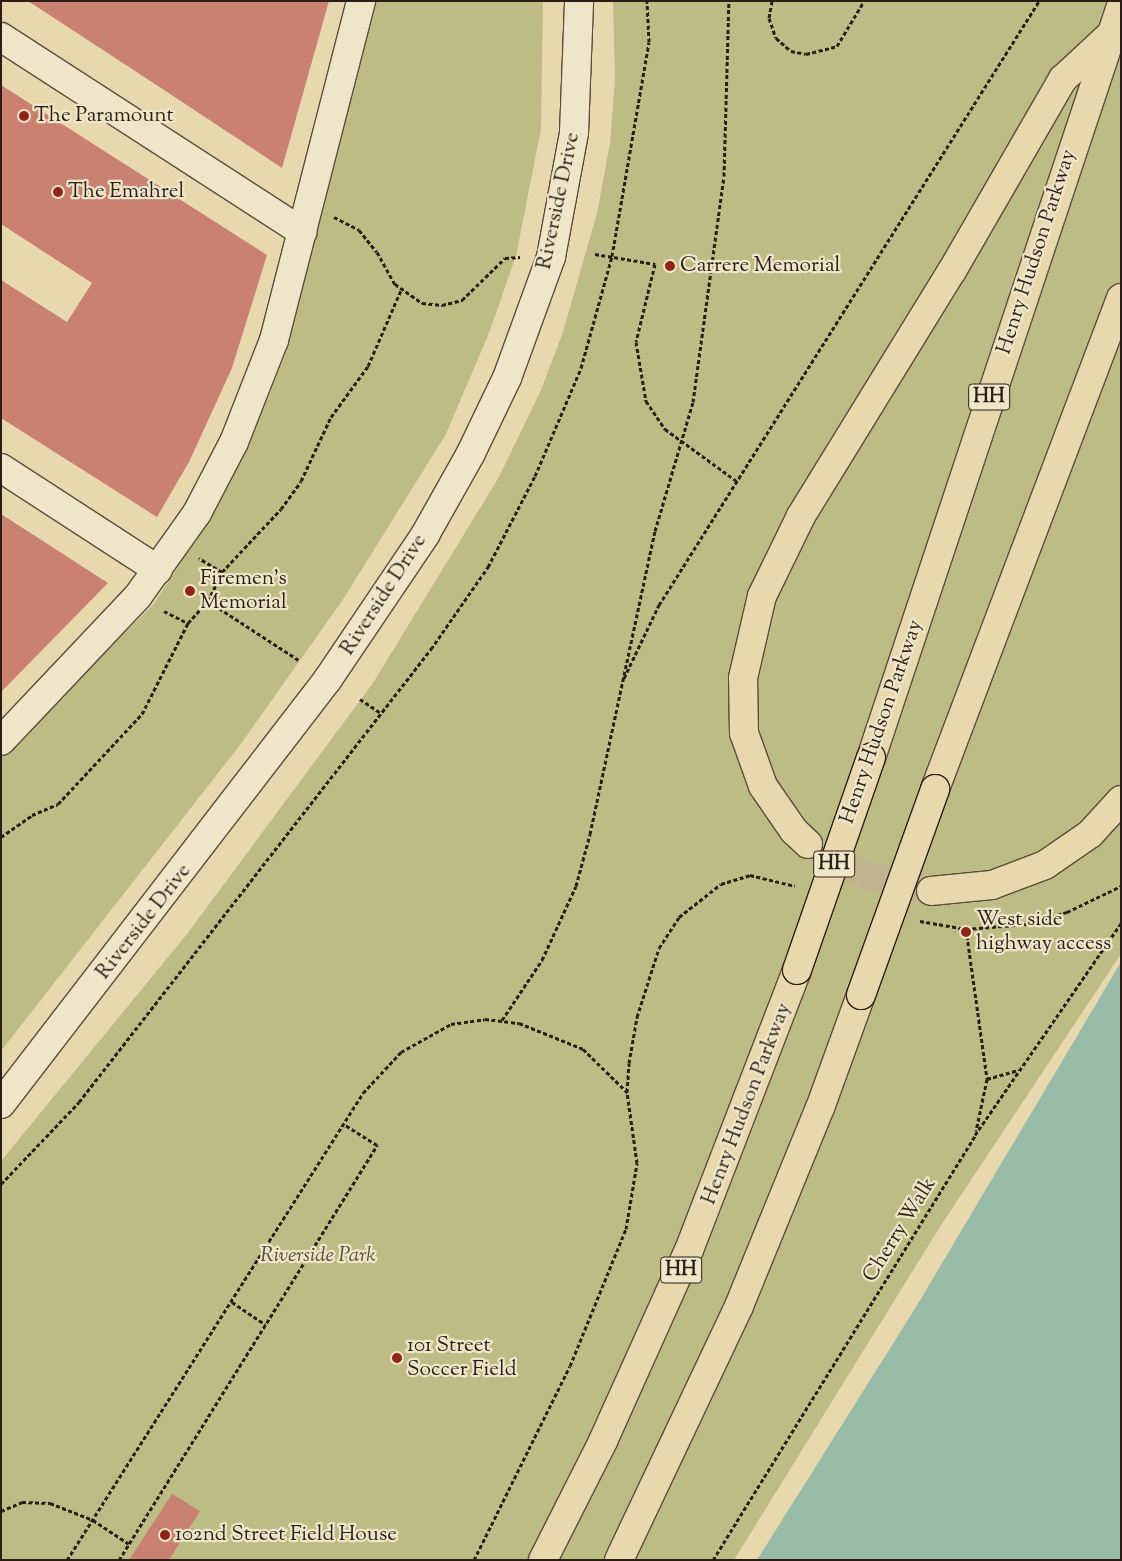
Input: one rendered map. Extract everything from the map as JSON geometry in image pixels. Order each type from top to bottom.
[{"type":"highway","name":"Henry Hudson Parkway","points":[[543,1560],[607,1432],[690,1250],[797,970],[871,758],[1108,37],[1121,6]]},
{"type":"highway","points":[[808,844],[794,831],[762,786],[744,733],[742,678],[762,596],[801,516],[952,271],[1063,79],[1108,37]]},
{"type":"highway","points":[[619,1560],[739,1306],[820,1108],[935,789],[1121,298]]},
{"type":"highway","points":[[931,891],[992,885],[1045,865],[1090,834],[1121,800]]},
{"type":"street","points":[[1,741],[101,639],[158,570],[197,513],[234,442],[274,340],[361,1]]},
{"type":"street","name":"Riverside Drive","points":[[1,1104],[328,679],[425,535],[471,453],[507,378],[551,257],[574,133],[579,1]]},
{"type":"street","points":[[1,37],[302,232]]},
{"type":"street","points":[[1,468],[158,570]]},
{"type":"path","points":[[502,1020],[542,960],[576,886],[654,530],[682,444],[703,345],[724,176],[729,1]]},
{"type":"path","points":[[772,1],[769,18],[776,38],[791,51],[806,54],[837,46],[864,1]]},
{"type":"path","points":[[621,687],[659,605],[738,482],[1038,1]]},
{"type":"path","points":[[329,214],[360,230],[401,290],[422,303],[452,304],[477,288],[494,266],[516,256]]},
{"type":"path","points":[[596,254],[655,264],[636,342],[640,382],[657,419],[682,444],[738,482]]},
{"type":"path","points":[[1,837],[32,815],[58,804],[142,714],[188,623],[208,601],[222,572],[281,510],[301,481],[331,417],[368,366],[401,290]]},
{"type":"path","points":[[206,562],[222,572]]},
{"type":"path","points":[[208,601],[300,661]]},
{"type":"path","points":[[168,614],[188,623]]},
{"type":"path","points":[[360,699],[381,713]]},
{"type":"path","points":[[474,1560],[570,1366],[626,1229],[637,1163],[635,1126],[627,1092],[637,1017],[668,930],[706,893],[736,878],[769,877],[795,886]]},
{"type":"path","points":[[920,921],[966,930],[1052,918],[1121,886]]},
{"type":"path","name":"Cherry Walk","points":[[713,1560],[975,1134],[1121,923]]},
{"type":"path","points":[[966,930],[986,1079],[975,1134]]},
{"type":"path","points":[[67,1560],[344,1124],[383,1069],[417,1041],[451,1024],[502,1020],[540,1030],[583,1049],[627,1092]]},
{"type":"path","points":[[986,1079],[1020,1070]]},
{"type":"path","points":[[119,1560],[377,1144],[344,1124]]},
{"type":"path","points":[[232,1302],[265,1324]]},
{"type":"path","points":[[1,1510],[22,1502],[50,1503],[93,1520],[129,1544]]},
{"type":"green space","points":[[371,1],[543,1],[541,129],[516,256],[489,333],[446,434],[344,598],[240,745],[1,1051],[1,754],[153,605],[202,530],[264,408],[286,352]]},
{"type":"green space","name":"Riverside Park","points":[[613,1],[1121,1],[1121,954],[938,1230],[734,1560],[1,1560],[1,1161],[187,934],[373,683],[499,477],[541,390],[563,332],[597,213],[610,143],[615,79]]},
{"type":"shaded area","points":[[1121,962],[1121,1560],[757,1560],[916,1307]]},
{"type":"building","points":[[28,1],[329,1],[282,168],[158,86]]},
{"type":"building","points":[[1,85],[267,255],[232,368],[189,462],[157,517],[1,418],[1,280],[67,322],[92,283],[1,224]]},
{"type":"building","points":[[1,514],[108,583],[1,692]]},
{"type":"building","name":"102nd Street Field House","points":[[172,1494],[200,1511],[169,1560],[129,1560]]},
{"type":"tunnel","points":[[808,844],[860,874],[931,891]]},
{"type":"place","name":"The Paramount","points":[[24,116]]},
{"type":"place","name":"The Emahrel","points":[[58,192]]},
{"type":"place","name":"Carrere Memorial","points":[[670,266]]},
{"type":"place","name":"Firemen's Memorial","points":[[190,591]]},
{"type":"place","name":"West side highway access","points":[[966,932]]},
{"type":"place","name":"101 Street Soccer Field","points":[[397,1358]]},
{"type":"place","name":"102nd Street Field House","points":[[165,1535]]}]
